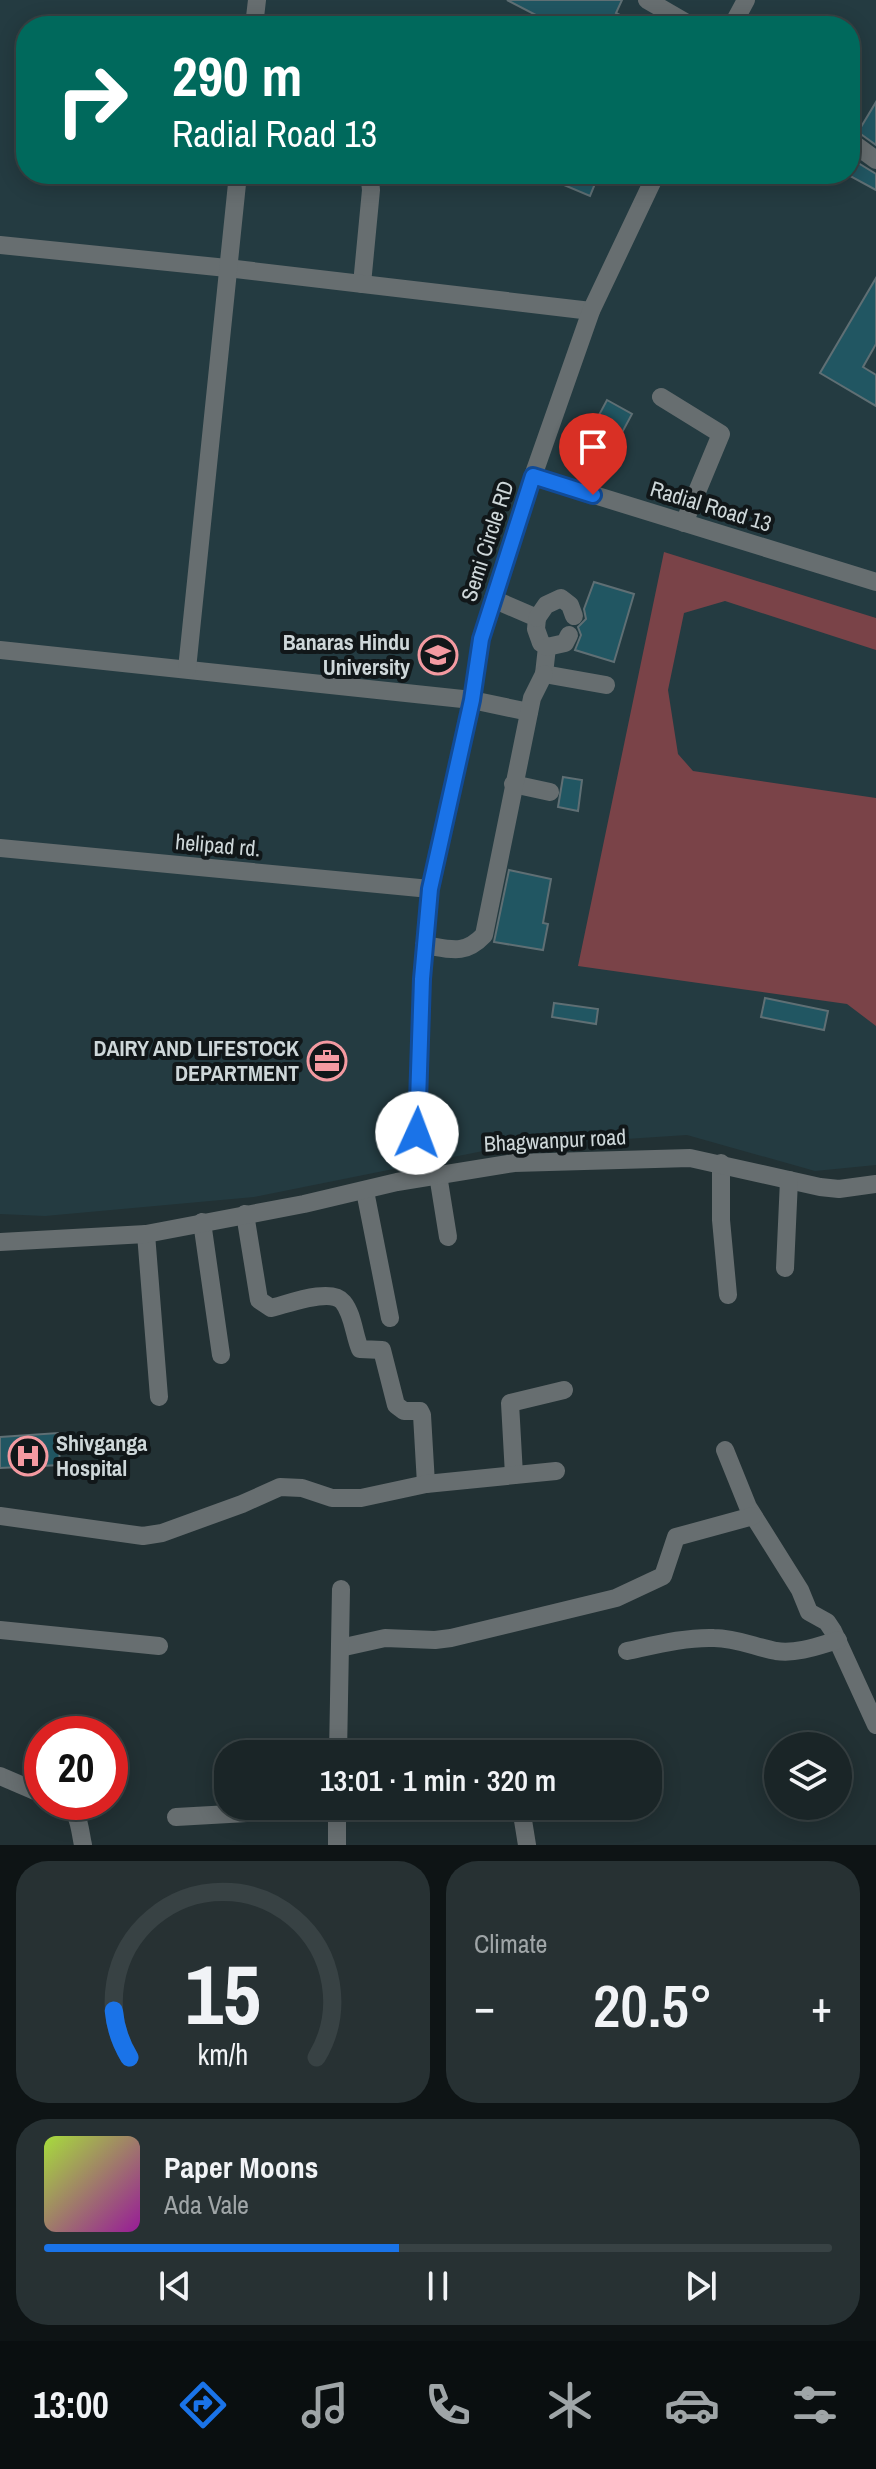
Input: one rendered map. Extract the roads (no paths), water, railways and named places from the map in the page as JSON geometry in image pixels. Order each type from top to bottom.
[{"type":"street","points":[[647,0],[675,16]]},
{"type":"street","points":[[187,669],[237,184]]},
{"type":"street","points":[[362,284],[370,184]]},
{"type":"street","name":"Semi Circle RD","points":[[417,1133],[424,945],[430,889],[472,700],[481,639],[533,476],[591,311],[651,184]]},
{"type":"street","points":[[0,245],[591,311]]},
{"type":"street","points":[[661,397],[721,434],[684,523]]},
{"type":"street","name":"Radial Road 13","points":[[533,476],[876,582]]},
{"type":"street","points":[[569,635],[565,643],[547,647],[541,643],[536,629],[537,618],[546,605],[561,598],[570,605],[574,616]]},
{"type":"street","points":[[493,599],[537,618]]},
{"type":"street","points":[[424,945],[462,951],[475,945],[484,935],[513,784],[529,712],[544,674],[547,647]]},
{"type":"street","points":[[0,650],[472,700],[529,712]]},
{"type":"street","points":[[544,674],[606,685]]},
{"type":"street","points":[[513,784],[550,792]]},
{"type":"street","name":"helipad rd.","points":[[0,848],[430,889]]},
{"type":"street","name":"Bhagwanpur road","points":[[0,1242],[146,1234],[438,1175],[514,1163],[690,1158],[839,1189],[876,1184]]},
{"type":"street","points":[[721,1163],[721,1220],[728,1295]]},
{"type":"street","points":[[438,1175],[448,1237]]},
{"type":"street","points":[[785,1268],[789,1180]]},
{"type":"street","points":[[365,1191],[390,1318]]},
{"type":"street","points":[[245,1214],[259,1300],[263,1305],[271,1308],[325,1295],[336,1296],[348,1312],[360,1349],[382,1350],[396,1405],[404,1411],[420,1411],[422,1415],[426,1484]]},
{"type":"street","points":[[202,1222],[221,1355]]},
{"type":"street","points":[[146,1234],[159,1397]]},
{"type":"street","points":[[514,1475],[510,1403],[564,1390]]},
{"type":"street","points":[[725,1450],[738,1488],[800,1590],[809,1612],[827,1622],[838,1640],[876,1725]]},
{"type":"street","points":[[0,1516],[143,1536],[162,1533],[280,1487],[292,1486],[323,1496],[344,1498],[394,1493],[426,1484],[556,1471]]},
{"type":"street","points":[[340,1648],[385,1638],[451,1638],[616,1598],[663,1576],[676,1537],[753,1516]]},
{"type":"street","points":[[338,1740],[341,1589]]},
{"type":"street","points":[[0,1630],[159,1646]]},
{"type":"street","points":[[627,1651],[668,1642],[714,1638],[787,1652],[838,1640]]},
{"type":"street","points":[[0,1776],[24,1786]]},
{"type":"street","points":[[176,1817],[214,1815]]},
{"type":"street","points":[[78,1820],[83,1845]]},
{"type":"street","points":[[337,1820],[337,1845]]},
{"type":"street","points":[[523,1820],[527,1845]]},
{"type":"place","name":"Banaras Hindu University","points":[[438,655]]},
{"type":"place","name":"DAIRY AND LIFESTOCK DEPARTMENT","points":[[327,1061]]},
{"type":"place","name":"Shivganga Hospital","points":[[28,1456]]}]
